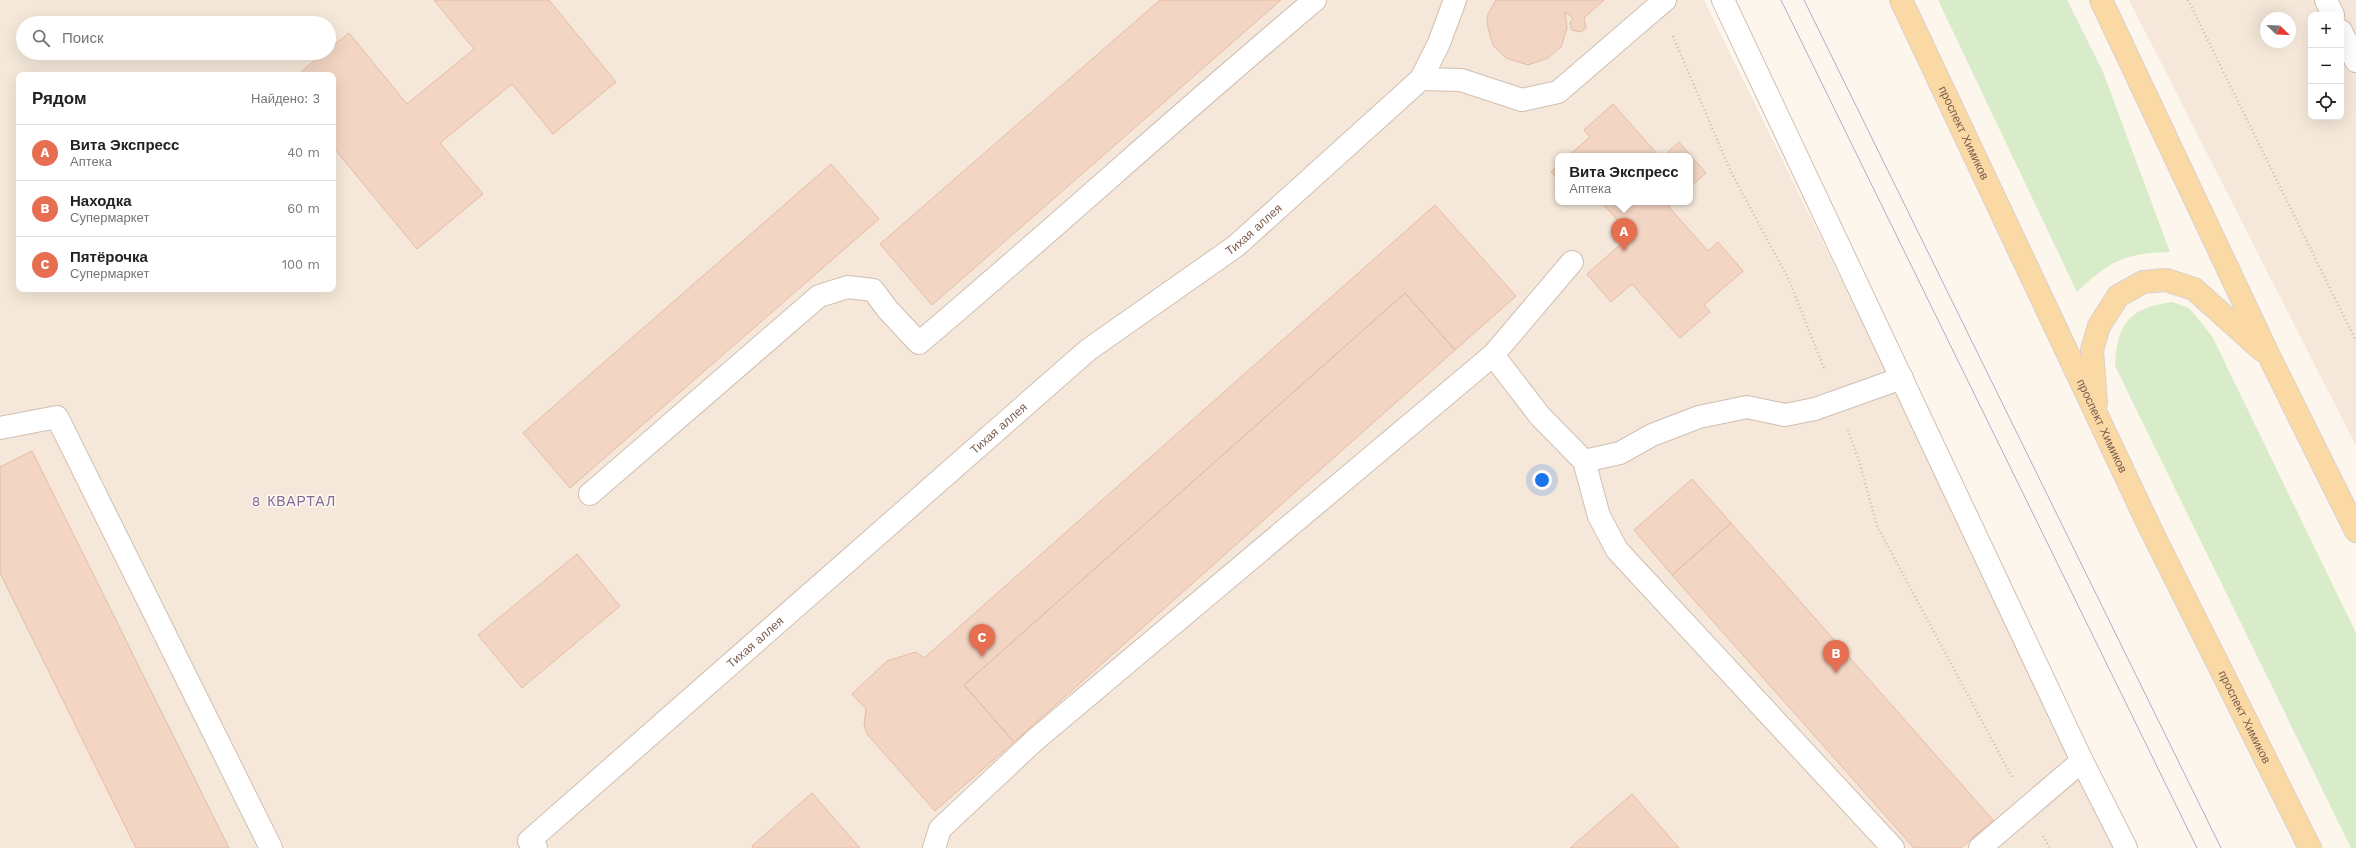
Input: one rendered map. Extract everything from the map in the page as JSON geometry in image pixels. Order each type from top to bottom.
[{"type":"main road","name":"проспект Химиков","points":[[1901,0],[2151,530],[2310,848]]},
{"type":"main road","points":[[2101,0],[2269,356],[2356,531]]},
{"type":"main road","points":[[2097,416],[2092,350],[2099,326],[2118,296],[2143,282],[2166,280],[2194,289],[2269,356]]},
{"type":"lane","points":[[590,494],[819,296],[848,287],[873,290],[888,310],[919,343],[982,290],[1210,87],[1315,0]]},
{"type":"lane","name":"Тихая аллея","points":[[536,848],[530,841],[1082,355],[1236,246],[1421,79],[1439,43],[1455,0]]},
{"type":"lane","points":[[1421,79],[1460,80],[1522,100],[1558,92],[1665,0]]},
{"type":"lane","points":[[1723,0],[2082,762],[2126,848]]},
{"type":"lane","points":[[2326,0],[2332,12]]},
{"type":"lane","points":[[2344,37],[2356,61]]},
{"type":"lane","points":[[934,848],[940,829],[1035,740],[1493,355],[1572,262]]},
{"type":"lane","points":[[1493,355],[1540,416],[1584,461],[1599,516],[1617,550],[1893,848]]},
{"type":"lane","points":[[1584,461],[1620,453],[1652,435],[1699,417],[1746,407],[1785,415],[1815,409],[1902,378]]},
{"type":"lane","points":[[0,428],[57,417],[270,848]]},
{"type":"lane","points":[[1980,848],[2082,762]]},
{"type":"path","points":[[2188,0],[2356,341]]},
{"type":"shaded area","points":[[0,0],[1704,0],[2120,848],[0,848]]},
{"type":"shaded area","points":[[2129,0],[2356,0],[2356,446]]},
{"type":"green space","points":[[1938,0],[2067,0],[2103,72],[2170,252],[2141,254],[2119,261],[2109,266],[2088,281],[2077,292]]},
{"type":"green space","points":[[2172,302],[2189,308],[2212,336],[2356,633],[2356,848],[2351,848],[2115,366],[2116,351],[2119,339],[2128,320],[2145,308]]},
{"type":"building","points":[[434,0],[549,0],[616,82],[553,134],[512,84],[440,143],[483,194],[417,249],[336,151],[336,72],[301,72],[315,60],[336,60],[336,43],[349,33],[407,104],[474,49]]},
{"type":"building","points":[[1160,0],[1281,0],[932,305],[880,244]]},
{"type":"building","points":[[1496,0],[1604,0],[1584,18],[1586,28],[1581,32],[1572,30],[1570,23],[1573,18],[1565,12],[1567,28],[1561,47],[1548,58],[1528,65],[1506,58],[1493,45],[1487,24],[1488,14]]},
{"type":"building","points":[[1613,104],[1656,153],[1571,153],[1590,137],[1584,130]]},
{"type":"building","points":[[1679,142],[1689,153],[1667,153]]},
{"type":"building","points":[[1693,158],[1706,173],[1693,184]]},
{"type":"building","points":[[831,164],[879,219],[570,488],[523,433]]},
{"type":"building","points":[[1555,168],[1555,177],[1551,172]]},
{"type":"building","points":[[1435,205],[1516,296],[1455,350],[1405,293],[964,685],[1014,742],[935,811],[867,734],[864,725],[866,709],[852,694],[887,661],[916,652],[924,658]]},
{"type":"building","points":[[1604,205],[1669,205],[1668,206],[1708,251],[1718,242],[1743,271],[1704,305],[1710,312],[1680,338],[1632,284],[1611,302],[1587,274],[1631,235]]},
{"type":"building","points":[[1405,293],[1455,350],[1014,742],[964,685]]},
{"type":"building","points":[[32,451],[229,848],[136,848],[0,573],[0,467]]},
{"type":"building","points":[[1692,479],[1731,523],[1672,575],[1634,530]]},
{"type":"building","points":[[1731,523],[1993,820],[1961,848],[1914,848],[1672,575]]},
{"type":"building","points":[[577,554],[620,606],[522,688],[478,635]]},
{"type":"building","points":[[812,793],[860,848],[753,848],[752,846]]},
{"type":"building","points":[[1632,794],[1679,848],[1570,848]]},
{"type":"tram line","points":[[1781,0],[2197,848]]},
{"type":"tram line","points":[[1804,0],[2221,848]]},
{"type":"place","name":"Вита Экспресс","points":[[1624,251]]},
{"type":"place","name":"Пятёрочка","points":[[982,657]]},
{"type":"place","name":"Находка","points":[[1836,673]]},
{"type":"district","name":"8 КВАРТАЛ","points":[[294,501]]}]
